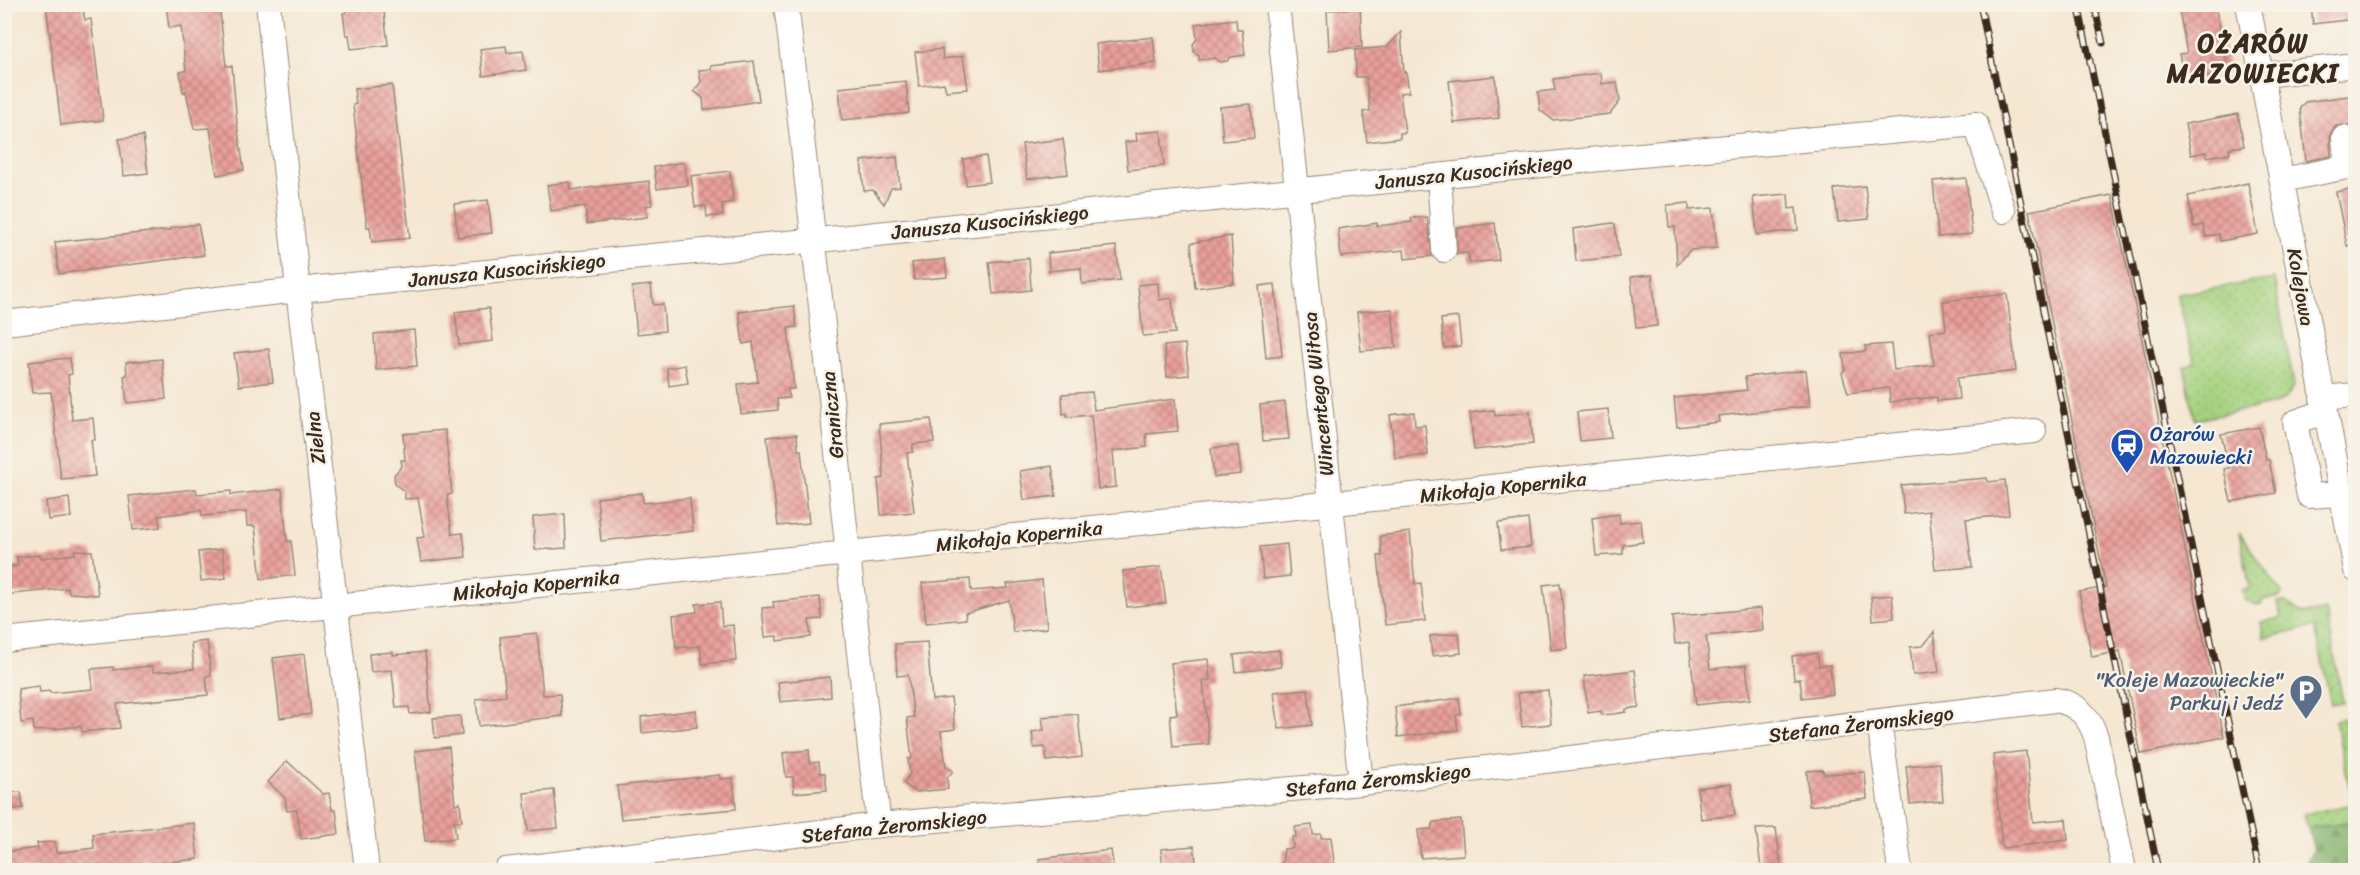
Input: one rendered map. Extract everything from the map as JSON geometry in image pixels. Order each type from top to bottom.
[{"type":"street","name":"Zielna","points":[[268,4],[298,290],[367,870]]},
{"type":"street","name":"Graniczna","points":[[786,4],[815,240],[846,553],[879,825]]},
{"type":"street","name":"Wincentego Witosa","points":[[1277,4],[1361,783]]},
{"type":"street","name":"Kolejowa","points":[[2248,4],[2355,570]]},
{"type":"street","points":[[2263,75],[2355,65]]},
{"type":"street","name":"Janusza Kusocińskiego","points":[[4,323],[298,290],[815,240],[1630,155],[1976,124],[2003,211]]},
{"type":"street","points":[[2283,187],[2348,167],[2344,138]]},
{"type":"street","points":[[1439,176],[1444,250]]},
{"type":"street","points":[[2283,187],[2355,179]]},
{"type":"street","points":[[2323,405],[2355,395]]},
{"type":"street","name":"Mikołaja Kopernika","points":[[4,640],[846,553],[1331,506],[2034,431]]},
{"type":"street","name":"Stefana Żeromskiego","points":[[506,870],[879,825],[1361,783],[2055,700],[2076,707],[2085,714],[2096,737],[2124,870]]},
{"type":"street","points":[[1879,722],[1900,870]]},
{"type":"green space","points":[[2274,279],[2294,385],[2287,397],[2275,404],[2195,420],[2184,367],[2195,363],[2177,294]]},
{"type":"green space","points":[[2239,533],[2282,593],[2280,597],[2262,600],[2262,604],[2257,605],[2245,600],[2242,590],[2250,588]]},
{"type":"green space","points":[[2278,602],[2286,602],[2304,613],[2326,610],[2343,702],[2331,704],[2315,627],[2264,638],[2261,622],[2281,618]]},
{"type":"green space","points":[[2346,718],[2355,765],[2355,821],[2308,828],[2304,814],[2353,804],[2335,720]]},
{"type":"green space","points":[[2355,821],[2355,870],[2308,870],[2306,863],[2314,849],[2308,828]]},
{"type":"building","points":[[46,4],[82,4],[85,20],[91,19],[103,120],[61,125]]},
{"type":"building","points":[[166,4],[219,4],[226,66],[232,66],[244,170],[217,175],[210,128],[194,129],[186,91],[183,92],[180,72],[186,71],[181,26],[169,28]]},
{"type":"building","points":[[345,4],[383,4],[388,45],[351,49],[349,35],[346,35],[343,13],[346,13]]},
{"type":"building","points":[[2178,4],[2215,4],[2229,72],[2185,82],[2179,54],[2187,53]]},
{"type":"building","points":[[2311,4],[2355,4],[2355,19],[2313,24]]},
{"type":"building","points":[[1360,8],[1362,47],[1329,50],[1327,10]]},
{"type":"building","points":[[1236,19],[1237,30],[1242,30],[1245,55],[1231,57],[1227,61],[1220,62],[1215,58],[1199,60],[1199,55],[1194,52],[1193,44],[1197,39],[1195,24]]},
{"type":"building","points":[[1401,32],[1404,73],[1406,72],[1409,92],[1400,93],[1405,133],[1400,133],[1400,138],[1367,142],[1363,112],[1370,111],[1366,77],[1356,77],[1355,50],[1387,47]]},
{"type":"building","points":[[1153,37],[1156,63],[1099,70],[1096,44]]},
{"type":"building","points":[[506,46],[507,53],[523,51],[526,70],[483,76],[480,49]]},
{"type":"building","points":[[942,49],[943,59],[963,56],[968,89],[946,91],[944,83],[919,86],[915,52]]},
{"type":"building","points":[[754,61],[759,101],[704,110],[703,98],[694,91],[701,82],[699,70],[711,69],[711,66]]},
{"type":"building","points":[[1601,73],[1602,84],[1617,82],[1620,101],[1610,114],[1553,120],[1540,110],[1538,92],[1555,90],[1553,79]]},
{"type":"building","points":[[1495,76],[1499,118],[1454,123],[1449,81]]},
{"type":"building","points":[[906,81],[909,113],[842,120],[839,88]]},
{"type":"building","points":[[392,85],[410,238],[372,242],[370,227],[367,227],[353,105],[356,104],[354,89]]},
{"type":"building","points":[[2355,95],[2355,130],[2349,125],[2336,126],[2331,132],[2331,156],[2306,161],[2300,108],[2305,102]]},
{"type":"building","points":[[1251,104],[1254,138],[1223,141],[1220,107]]},
{"type":"building","points":[[2238,114],[2244,146],[2229,148],[2230,153],[2207,157],[2206,152],[2191,155],[2185,124]]},
{"type":"building","points":[[1161,131],[1164,166],[1128,170],[1125,142],[1137,141],[1136,133]]},
{"type":"building","points":[[143,136],[148,173],[124,176],[119,139]]},
{"type":"building","points":[[1063,139],[1068,174],[1027,179],[1022,144]]},
{"type":"building","points":[[986,156],[990,182],[966,185],[963,159]]},
{"type":"building","points":[[897,157],[900,187],[891,188],[884,204],[873,190],[864,191],[861,161]]},
{"type":"building","points":[[684,162],[688,185],[657,189],[654,167]]},
{"type":"building","points":[[730,171],[733,202],[722,204],[723,215],[707,217],[706,206],[695,207],[691,176]]},
{"type":"building","points":[[1966,178],[1972,234],[1938,237],[1933,181]]},
{"type":"building","points":[[649,181],[652,205],[646,206],[647,217],[587,224],[585,206],[551,211],[547,185],[570,182],[571,190]]},
{"type":"building","points":[[2248,183],[2258,234],[2220,241],[2219,234],[2206,237],[2203,225],[2194,227],[2188,196]]},
{"type":"building","points":[[1865,186],[1869,219],[1838,222],[1834,189]]},
{"type":"building","points":[[2355,188],[2355,245],[2347,246],[2336,192]]},
{"type":"building","points":[[1788,194],[1789,209],[1796,208],[1798,230],[1757,235],[1753,197]]},
{"type":"building","points":[[2112,195],[2224,737],[2141,754],[2120,651],[2092,657],[2079,592],[2106,587],[2029,211]]},
{"type":"building","points":[[488,200],[492,233],[458,237],[454,204]]},
{"type":"building","points":[[1689,203],[1689,210],[1713,208],[1717,248],[1690,250],[1677,265],[1675,227],[1669,227],[1667,205]]},
{"type":"building","points":[[1427,217],[1432,256],[1405,259],[1404,250],[1341,257],[1338,229],[1377,223],[1377,226],[1412,222],[1411,218]]},
{"type":"building","points":[[1495,223],[1499,260],[1470,263],[1468,253],[1457,254],[1457,228]]},
{"type":"building","points":[[198,224],[204,255],[59,274],[55,242],[170,230],[170,228]]},
{"type":"building","points":[[1615,224],[1619,257],[1576,261],[1573,229]]},
{"type":"building","points":[[1231,236],[1234,283],[1195,288],[1191,243]]},
{"type":"building","points":[[1116,246],[1120,280],[1082,284],[1081,268],[1049,271],[1048,253]]},
{"type":"building","points":[[1029,258],[1031,290],[993,294],[989,262]]},
{"type":"building","points":[[945,259],[947,277],[914,280],[912,263]]},
{"type":"building","points":[[1652,275],[1657,326],[1636,328],[1631,277]]},
{"type":"building","points":[[1158,283],[1159,300],[1172,298],[1175,333],[1143,336],[1138,285]]},
{"type":"building","points":[[1275,284],[1282,356],[1266,358],[1259,286]]},
{"type":"building","points":[[651,285],[653,305],[663,304],[665,331],[637,334],[632,287]]},
{"type":"building","points":[[2007,294],[2016,371],[1957,378],[1959,399],[1937,401],[1937,397],[1890,402],[1889,388],[1848,393],[1842,373],[1845,369],[1843,354],[1866,351],[1865,346],[1891,344],[1894,370],[1934,365],[1930,332],[1946,330],[1943,301]]},
{"type":"building","points":[[794,306],[797,327],[788,328],[794,389],[788,389],[789,398],[777,399],[778,410],[741,414],[738,384],[758,382],[753,342],[743,344],[739,312]]},
{"type":"building","points":[[489,308],[493,341],[459,345],[455,312]]},
{"type":"building","points":[[1392,309],[1396,348],[1361,351],[1357,312]]},
{"type":"building","points":[[1458,317],[1461,346],[1444,348],[1441,319]]},
{"type":"building","points":[[414,330],[417,366],[376,370],[374,334]]},
{"type":"building","points":[[1185,344],[1189,375],[1167,377],[1164,346]]},
{"type":"building","points":[[269,349],[273,382],[239,386],[234,353]]},
{"type":"building","points":[[70,358],[72,374],[68,375],[72,420],[93,418],[95,440],[91,440],[95,476],[61,479],[51,392],[32,393],[29,362]]},
{"type":"building","points":[[162,359],[166,399],[127,403],[124,376],[127,375],[126,362]]},
{"type":"building","points":[[685,365],[688,383],[669,386],[667,368]]},
{"type":"building","points":[[1806,370],[1810,406],[1718,416],[1719,422],[1677,427],[1674,398],[1747,390],[1745,377]]},
{"type":"building","points":[[1092,392],[1094,410],[1175,399],[1178,431],[1146,434],[1147,447],[1113,451],[1116,487],[1098,489],[1091,415],[1067,417],[1067,413],[1063,414],[1062,394]]},
{"type":"building","points":[[1285,402],[1289,439],[1263,441],[1260,405]]},
{"type":"building","points":[[1608,409],[1611,438],[1580,441],[1577,412]]},
{"type":"building","points":[[1494,410],[1495,416],[1530,412],[1533,444],[1474,450],[1470,413]]},
{"type":"building","points":[[1414,412],[1415,426],[1425,425],[1428,455],[1395,458],[1390,415]]},
{"type":"building","points":[[931,419],[934,442],[913,444],[913,452],[907,453],[914,512],[881,515],[878,479],[884,478],[879,424]]},
{"type":"building","points":[[2259,427],[2276,493],[2231,502],[2224,469],[2229,468],[2221,434]]},
{"type":"building","points":[[445,430],[452,494],[447,495],[452,534],[463,533],[466,557],[421,562],[417,538],[425,537],[418,498],[405,499],[405,492],[395,484],[394,475],[402,466],[401,460],[405,460],[403,434]]},
{"type":"building","points":[[797,434],[798,450],[801,450],[809,523],[778,526],[767,437]]},
{"type":"building","points":[[1238,446],[1241,474],[1214,477],[1211,448]]},
{"type":"building","points":[[1052,466],[1056,496],[1024,500],[1020,471]]},
{"type":"building","points":[[1987,478],[1988,482],[2005,480],[2009,515],[1966,519],[1972,567],[1935,570],[1929,511],[1904,514],[1901,485]]},
{"type":"building","points":[[196,489],[197,494],[231,491],[231,495],[282,489],[287,541],[291,541],[295,575],[261,579],[255,526],[247,526],[246,512],[202,516],[201,510],[158,516],[160,527],[133,530],[129,496]]},
{"type":"building","points":[[642,493],[643,503],[690,498],[693,531],[601,541],[597,498]]},
{"type":"building","points":[[69,498],[71,517],[48,520],[46,501]]},
{"type":"building","points":[[565,514],[566,548],[535,550],[533,517]]},
{"type":"building","points":[[1619,514],[1620,523],[1641,521],[1643,542],[1623,545],[1623,554],[1596,556],[1592,518]]},
{"type":"building","points":[[1528,519],[1531,547],[1501,550],[1498,523]]},
{"type":"building","points":[[1410,532],[1415,584],[1421,583],[1425,621],[1385,625],[1378,556],[1382,556],[1380,536]]},
{"type":"building","points":[[1287,544],[1290,576],[1263,579],[1260,547]]},
{"type":"building","points":[[222,549],[226,578],[201,581],[198,552]]},
{"type":"building","points":[[75,550],[92,551],[98,595],[69,593],[68,588],[4,595],[4,567],[18,566],[17,557],[40,555],[41,558],[75,554]]},
{"type":"building","points":[[1161,567],[1166,603],[1127,607],[1123,571]]},
{"type":"building","points":[[970,579],[971,591],[1008,588],[1007,584],[1042,580],[1047,628],[1013,632],[1009,600],[965,613],[966,619],[926,623],[922,583]]},
{"type":"building","points":[[1560,583],[1567,648],[1551,650],[1543,585]]},
{"type":"building","points":[[1892,595],[1894,618],[1873,620],[1871,597]]},
{"type":"building","points":[[820,597],[822,619],[809,620],[811,637],[777,641],[777,636],[765,637],[762,608],[774,607],[773,602]]},
{"type":"building","points":[[720,602],[722,626],[733,625],[736,661],[702,664],[700,646],[676,648],[673,615],[697,612],[696,604]]},
{"type":"building","points":[[1761,608],[1763,630],[1706,636],[1710,669],[1746,665],[1750,699],[1696,705],[1689,642],[1675,644],[1672,617]]},
{"type":"building","points":[[1934,632],[1939,672],[1913,675],[1910,647],[1923,646]]},
{"type":"building","points":[[537,633],[543,695],[560,694],[562,716],[479,726],[476,699],[506,696],[500,637]]},
{"type":"building","points":[[1459,633],[1461,653],[1432,656],[1430,636]]},
{"type":"building","points":[[207,641],[211,675],[206,676],[208,695],[117,704],[120,728],[82,732],[81,726],[34,731],[33,721],[21,723],[18,689],[39,686],[40,692],[50,691],[50,693],[93,689],[91,669],[113,667],[113,670],[152,666],[153,672],[194,669],[191,643]]},
{"type":"building","points":[[927,642],[932,700],[951,698],[955,729],[941,731],[946,766],[953,771],[947,778],[948,789],[915,792],[903,783],[910,774],[908,759],[912,759],[907,718],[914,717],[908,675],[897,676],[895,644]]},
{"type":"building","points":[[1279,650],[1281,667],[1236,672],[1234,655]]},
{"type":"building","points":[[393,652],[393,655],[425,652],[431,712],[410,714],[409,707],[396,708],[392,670],[371,672],[369,654]]},
{"type":"building","points":[[1817,653],[1819,666],[1830,665],[1833,694],[1802,698],[1800,679],[1794,679],[1792,656]]},
{"type":"building","points":[[304,654],[311,714],[280,718],[273,658]]},
{"type":"building","points":[[1208,659],[1210,680],[1203,681],[1209,744],[1173,747],[1170,715],[1177,714],[1171,663]]},
{"type":"building","points":[[1635,670],[1639,707],[1614,714],[1602,715],[1601,711],[1588,713],[1584,676]]},
{"type":"building","points":[[830,677],[831,697],[780,702],[778,682]]},
{"type":"building","points":[[1308,689],[1312,725],[1279,729],[1274,692]]},
{"type":"building","points":[[1548,690],[1551,724],[1522,727],[1518,693]]},
{"type":"building","points":[[1459,698],[1461,714],[1456,715],[1458,730],[1398,737],[1395,707]]},
{"type":"building","points":[[696,710],[697,727],[642,733],[641,717]]},
{"type":"building","points":[[1078,714],[1082,757],[1047,761],[1045,747],[1034,748],[1032,732],[1044,730],[1042,717]]},
{"type":"building","points":[[460,716],[462,735],[435,738],[433,718]]},
{"type":"building","points":[[449,747],[455,804],[460,803],[462,821],[454,821],[456,838],[425,841],[415,751]]},
{"type":"building","points":[[809,750],[810,763],[819,762],[820,773],[825,773],[827,790],[794,793],[793,777],[786,777],[783,753]]},
{"type":"building","points":[[2026,751],[2033,822],[2066,819],[2068,840],[2002,848],[1993,755]]},
{"type":"building","points":[[287,761],[323,794],[329,793],[332,810],[336,810],[339,834],[301,839],[297,810],[287,811],[285,798],[268,782]]},
{"type":"building","points":[[1940,763],[1943,801],[1910,804],[1906,766]]},
{"type":"building","points":[[1823,770],[1824,774],[1865,772],[1867,799],[1809,806],[1807,771]]},
{"type":"building","points":[[720,775],[720,779],[733,778],[736,809],[621,819],[617,786]]},
{"type":"building","points":[[1731,784],[1735,815],[1701,819],[1697,788]]},
{"type":"building","points":[[554,790],[558,828],[528,831],[524,793]]},
{"type":"building","points":[[21,792],[23,808],[4,810],[4,793]]},
{"type":"building","points":[[1461,820],[1464,855],[1421,858],[1418,830],[1431,829],[1434,822]]},
{"type":"building","points":[[194,823],[198,859],[89,870],[4,870],[4,852],[38,848],[37,843],[55,842],[56,853],[94,848],[93,834]]},
{"type":"building","points":[[1312,825],[1313,835],[1321,834],[1321,838],[1331,837],[1335,870],[1285,870],[1282,863],[1284,849],[1293,848],[1292,837],[1296,837],[1295,827]]},
{"type":"building","points":[[1776,828],[1781,866],[1761,868],[1756,829]]},
{"type":"building","points":[[1194,846],[1197,870],[1163,870],[1161,849]]},
{"type":"building","points":[[1111,850],[1114,870],[1040,870],[1039,859]]},
{"type":"railway","points":[[1980,4],[2158,870]]},
{"type":"railway","points":[[2078,4],[2259,870]]},
{"type":"railway","points":[[2094,4],[2103,43]]},
{"type":"place","name":"Ożarów Mazowiecki","points":[[2127,474]]},
{"type":"place","name":"\"Koleje Mazowieckie\" Parkuj i Jedź","points":[[2306,720]]},
{"type":"district","name":"OŻARÓW MAZOWIECKI","points":[[2253,58]]}]
